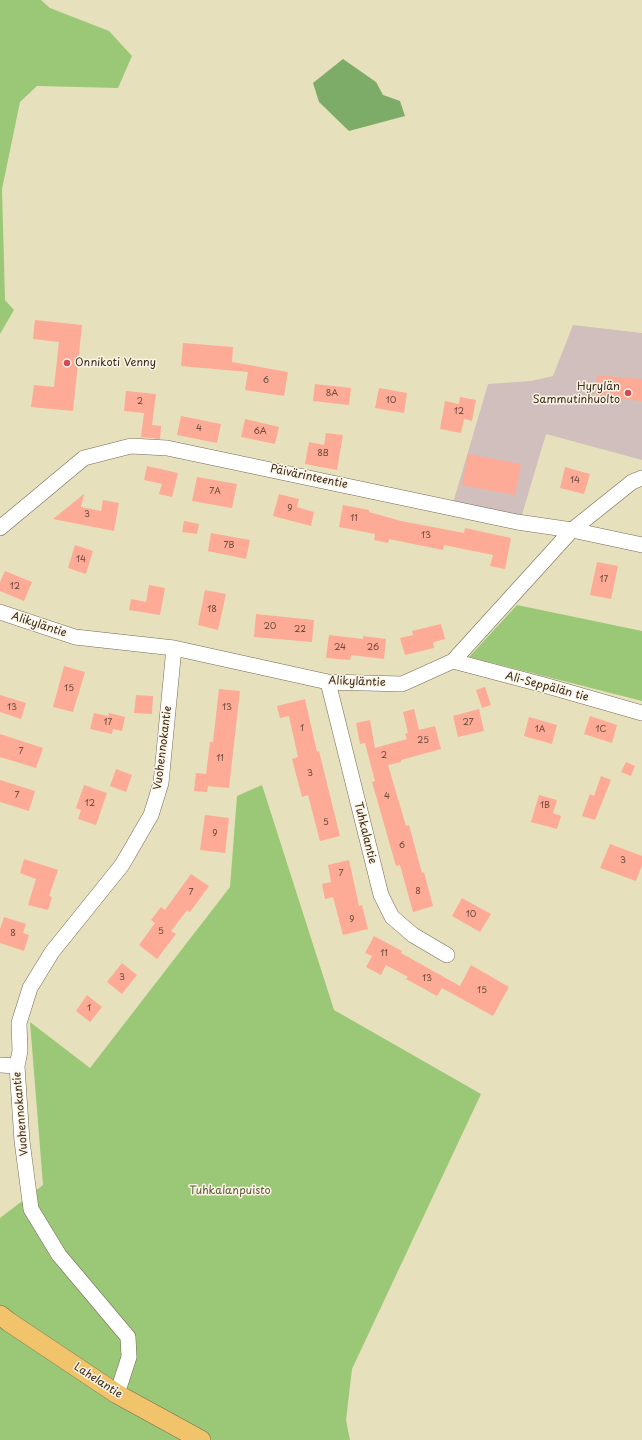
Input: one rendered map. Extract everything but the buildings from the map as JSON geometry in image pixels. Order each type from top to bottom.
[{"type":"main road","name":"Lahelantie","points":[[0,1315],[118,1394],[201,1440]]},
{"type":"street","name":"Päivärinteentie","points":[[0,528],[84,458],[131,446],[167,448],[517,522],[572,530],[642,545]]},
{"type":"street","name":"Alikyläntie","points":[[0,612],[75,637],[174,648],[328,682],[402,684],[453,661],[572,530],[632,482],[642,478]]},
{"type":"street","name":"Vuohennokantie","points":[[118,1394],[129,1357],[128,1337],[59,1255],[31,1209],[22,1141],[17,1066],[20,1051],[19,1023],[30,988],[52,952],[122,865],[151,815],[161,783],[174,648]]},
{"type":"street","name":"Ali-Seppälän tie","points":[[453,661],[642,713]]},
{"type":"street","name":"Tuhkalantie","points":[[328,682],[381,895],[392,916],[413,935],[447,955]]},
{"type":"street","points":[[0,1065],[17,1066]]},
{"type":"shaded area","points":[[573,325],[642,333],[642,460],[546,434],[521,518],[453,503],[488,384],[531,381],[553,376]]},
{"type":"green space","points":[[0,0],[41,0],[50,8],[109,31],[132,56],[118,88],[37,86],[20,102],[2,189],[5,300],[14,310],[0,334]]},
{"type":"green space","points":[[343,59],[376,82],[383,95],[400,101],[405,116],[349,131],[319,102],[313,83]]},
{"type":"green space","points":[[517,605],[642,631],[642,701],[469,657]]},
{"type":"green space","name":"Tuhkalanpuisto","points":[[262,785],[334,1010],[481,1094],[352,1369],[346,1420],[350,1440],[0,1440],[0,1218],[43,1185],[30,1022],[90,1068],[230,887],[237,796]]},
{"type":"place","name":"Onnikoti Venny","points":[[67,363]]},
{"type":"place","name":"Hyrylän Sammutinhuolto","points":[[628,393]]}]
